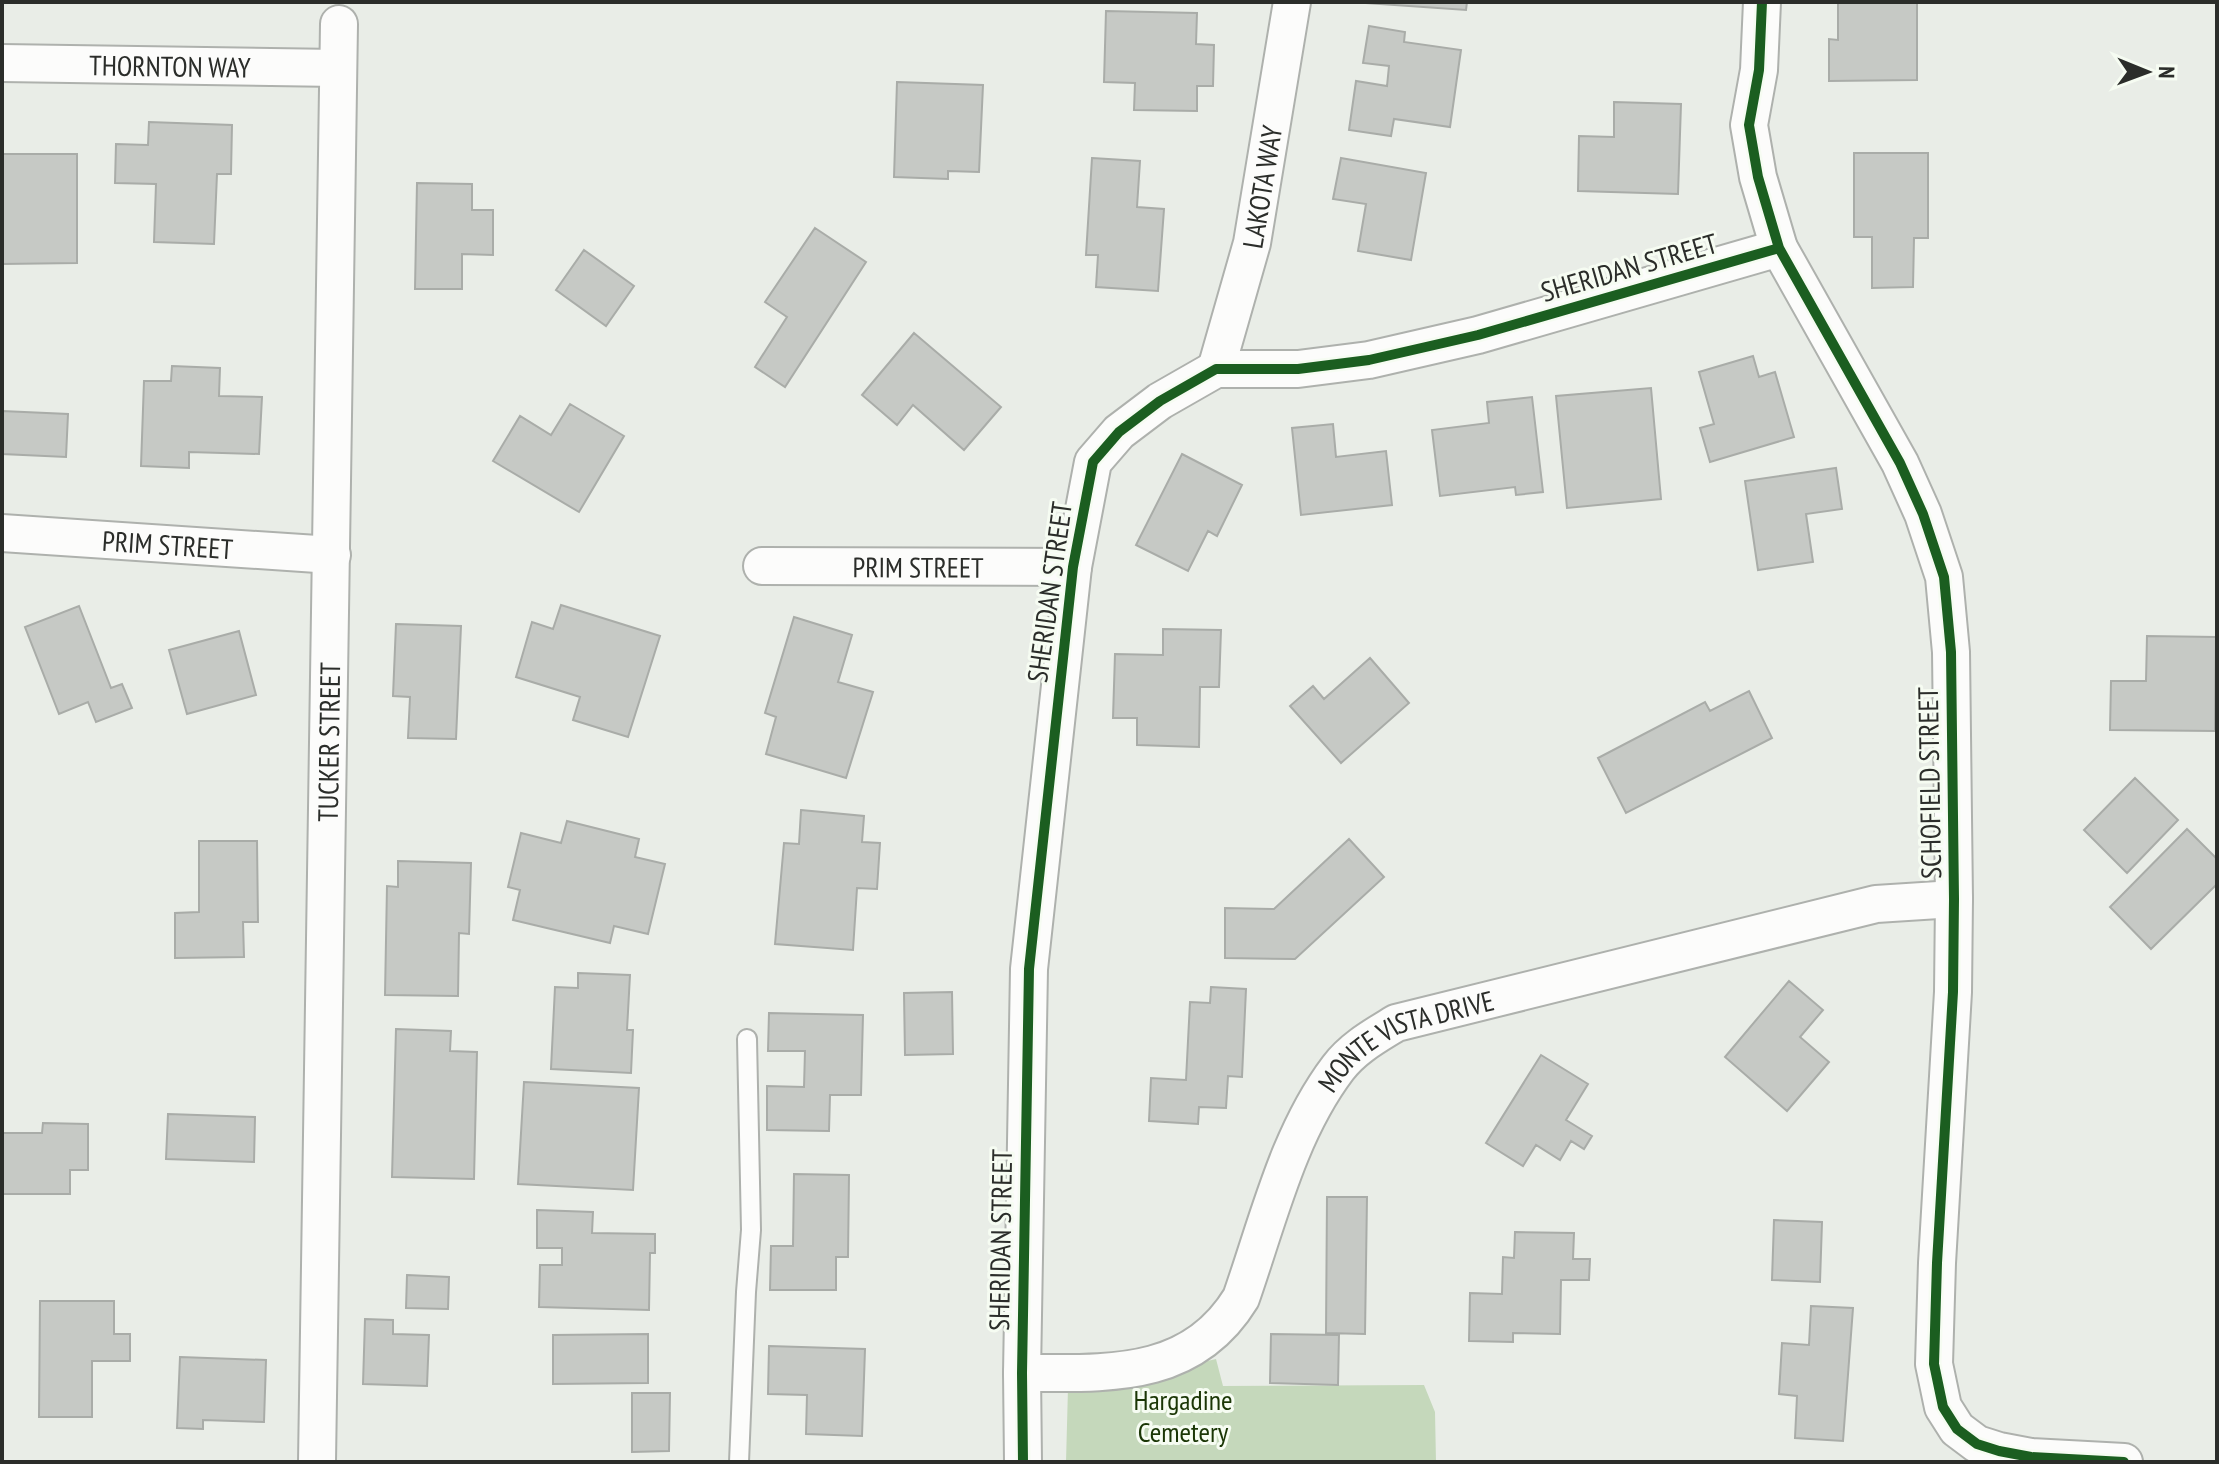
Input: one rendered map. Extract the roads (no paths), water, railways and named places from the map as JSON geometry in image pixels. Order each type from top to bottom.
[{"type":"street","name":"LAKOTA WAY","points":[[1216,369],[1252,243],[1292,2]]},
{"type":"street","name":"SCHOFIELD STREET","points":[[1762,2],[1759,70],[1749,125],[1758,177],[1779,248],[1900,463],[1923,514],[1944,577],[1951,652],[1954,899],[1953,992],[1934,1364],[1943,1407],[1957,1429],[1977,1444],[1999,1451],[2031,1457],[2124,1462]]},
{"type":"street","name":"TUCKER STREET","points":[[317,1462],[339,24]]},
{"type":"street","name":"THORNTON WAY","points":[[2,63],[338,68]]},
{"type":"street","name":"SHERIDAN STREET","points":[[1023,1462],[1029,969],[1073,567],[1093,462],[1119,432],[1160,401],[1216,369],[1298,369],[1369,360],[1478,335],[1779,248]]},
{"type":"street","name":"PRIM STREET","points":[[2,533],[332,555]]},
{"type":"street","name":"PRIM STREET","points":[[762,566],[1073,567]]},
{"type":"street","name":"MONTE VISTA DRIVE","points":[[1022,1373],[1081,1373],[1143,1367],[1176,1358],[1195,1348],[1228,1319],[1241,1298],[1297,1136],[1318,1099],[1339,1066],[1362,1044],[1396,1023],[1876,904],[1954,899]]},
{"type":"lane","points":[[739,1462],[751,1230],[747,1039]]},
{"type":"park label","name":"Hargadine Cemetery","points":[[1183,1415]]}]
